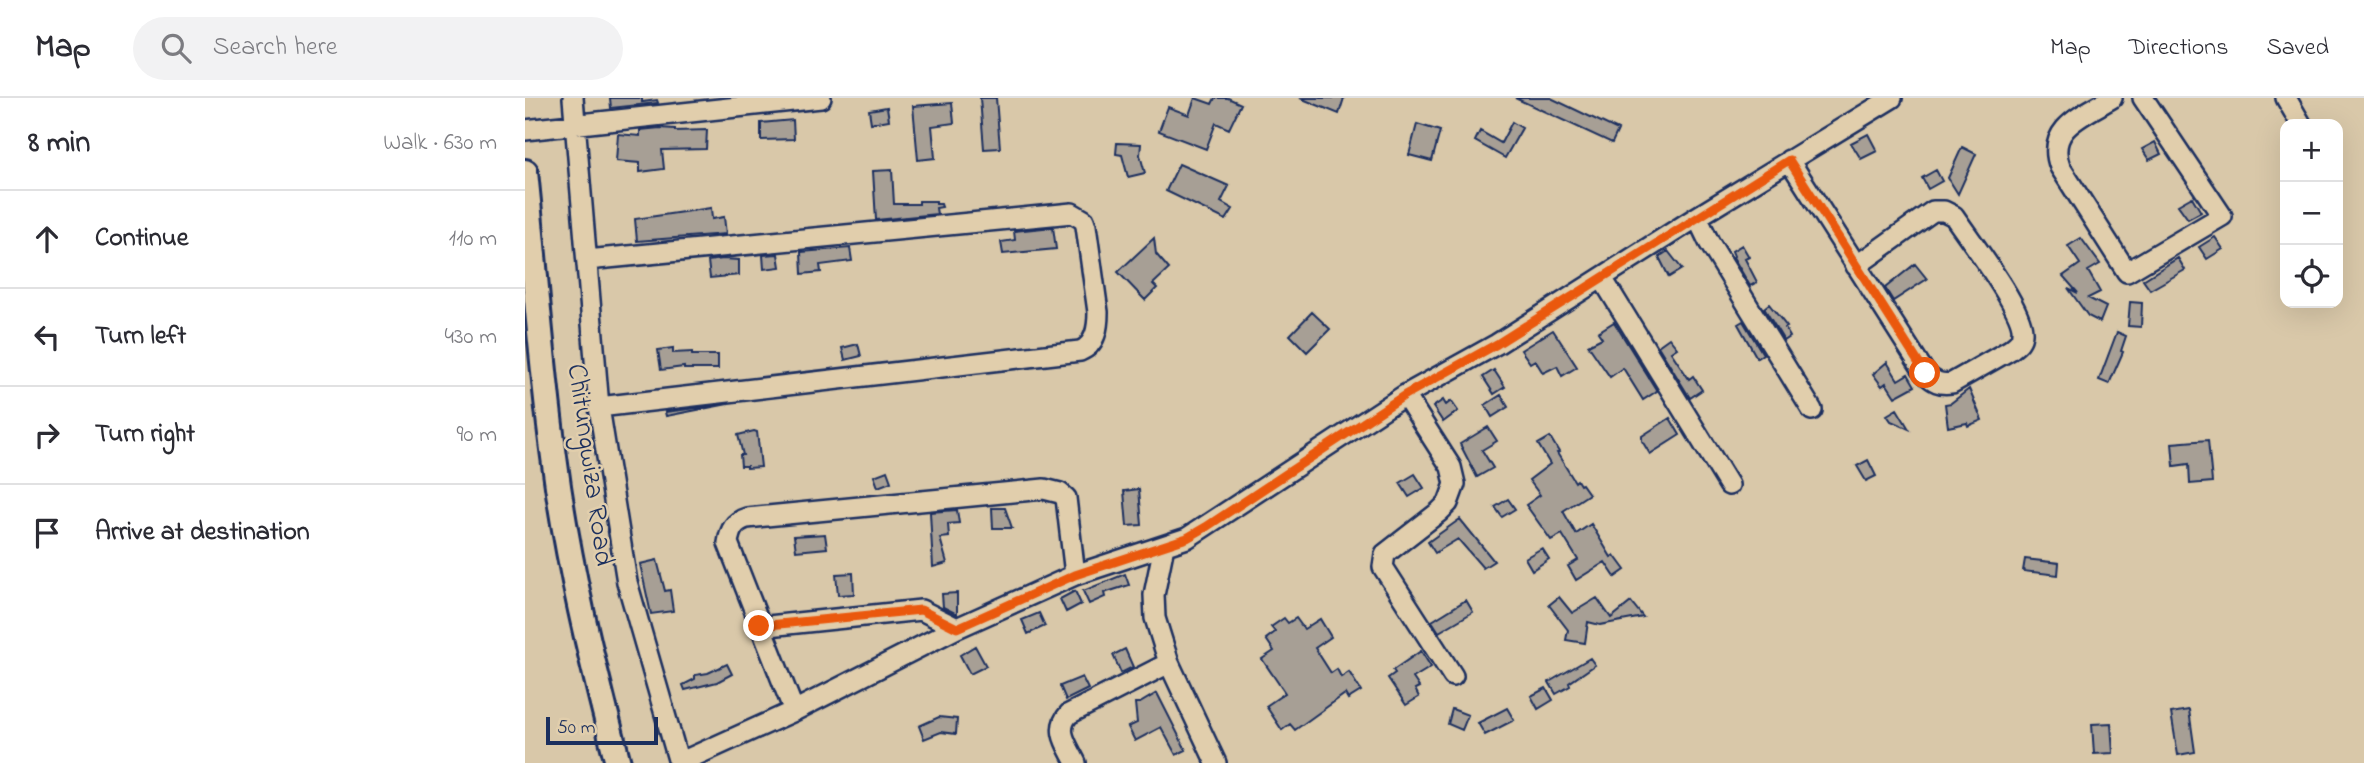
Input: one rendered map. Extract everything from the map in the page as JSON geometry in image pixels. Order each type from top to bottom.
[{"type":"main road","name":"Chitungwiza Road","points":[[525,172],[554,457],[594,674],[618,763]]},
{"type":"street","points":[[573,98],[599,407],[627,582],[679,763],[794,711],[957,628],[1075,575],[1187,538],[1405,395],[1497,344],[1892,98]]},
{"type":"street","points":[[525,130],[821,98]]},
{"type":"street","points":[[2112,98],[2066,128],[2056,144],[2055,155],[2127,272],[2221,216],[2143,98]]},
{"type":"street","points":[[2286,98],[2298,119]]},
{"type":"street","points":[[1789,160],[1856,266],[1925,373],[1942,384],[1952,383],[2019,344],[2022,327],[2003,287],[1954,216],[1944,211],[1933,211],[1856,266]]},
{"type":"street","points":[[587,260],[1072,212],[1083,220],[1086,226],[1098,312],[1098,323],[1092,342],[1088,348],[1080,351],[599,407]]},
{"type":"street","points":[[1697,217],[1709,242],[1812,410]]},
{"type":"street","points":[[1602,278],[1729,485]]},
{"type":"street","points":[[1405,395],[1451,467],[1455,484],[1448,503],[1385,554],[1383,566],[1453,676]]},
{"type":"street","points":[[794,711],[728,543],[734,525],[747,517],[1044,489],[1060,493],[1066,498],[1075,575]]},
{"type":"street","points":[[1164,546],[1153,608],[1169,663],[1216,763]]},
{"type":"street","points":[[759,626],[921,610],[957,628]]},
{"type":"street","points":[[1076,763],[1061,732],[1064,719],[1169,663]]},
{"type":"building","points":[[610,98],[642,98],[642,102],[657,100],[658,103],[611,108]]},
{"type":"building","points":[[980,98],[996,98],[1000,148],[984,149]]},
{"type":"building","points":[[1195,98],[1212,104],[1215,98],[1228,98],[1241,104],[1229,129],[1216,123],[1206,149],[1159,131],[1168,107],[1189,115]]},
{"type":"building","points":[[1300,98],[1344,98],[1339,114]]},
{"type":"building","points":[[1515,98],[1551,98],[1618,130],[1612,143]]},
{"type":"building","points":[[952,103],[954,123],[932,126],[935,158],[918,160],[913,106]]},
{"type":"building","points":[[887,107],[889,120],[871,123],[869,110]]},
{"type":"building","points":[[793,120],[794,139],[761,140],[761,123]]},
{"type":"building","points":[[1512,122],[1522,128],[1505,158],[1475,141],[1480,131],[1501,143]]},
{"type":"building","points":[[1417,124],[1440,131],[1432,161],[1409,155]]},
{"type":"building","points":[[660,128],[675,131],[707,130],[706,149],[662,150],[664,169],[640,172],[640,163],[616,161],[618,134],[640,136],[640,130]]},
{"type":"building","points":[[1868,134],[1877,151],[1861,159],[1851,143]]},
{"type":"building","points":[[2155,142],[2161,154],[2149,160],[2142,149]]},
{"type":"building","points":[[1117,143],[1141,144],[1140,155],[1145,173],[1128,177],[1122,155],[1116,154]]},
{"type":"building","points":[[1962,147],[1976,154],[1958,194],[1948,178]]},
{"type":"building","points":[[1179,164],[1229,186],[1221,202],[1233,209],[1226,220],[1166,191]]},
{"type":"building","points":[[892,170],[894,204],[936,201],[936,204],[941,204],[942,207],[936,208],[937,214],[876,220],[873,171]]},
{"type":"building","points":[[1936,170],[1942,181],[1928,189],[1922,178]]},
{"type":"building","points":[[2192,197],[2201,212],[2188,219],[2178,205]]},
{"type":"building","points":[[711,208],[712,219],[724,217],[726,234],[637,241],[635,219]]},
{"type":"building","points":[[1053,227],[1056,249],[1003,254],[1001,242],[1015,240],[1014,231]]},
{"type":"building","points":[[2215,237],[2223,249],[2207,259],[2199,247]]},
{"type":"building","points":[[1154,238],[1156,254],[1169,269],[1153,284],[1157,288],[1145,300],[1118,272]]},
{"type":"building","points":[[2081,238],[2100,264],[2088,271],[2100,292],[2088,298],[2106,307],[2100,322],[2088,316],[2068,288],[2078,293],[2063,276],[2080,264],[2068,246]]},
{"type":"building","points":[[1742,245],[1749,257],[1745,259],[1757,282],[1750,286],[1733,257],[1732,251]]},
{"type":"building","points":[[850,248],[852,261],[820,265],[821,272],[802,274],[801,252]]},
{"type":"building","points":[[1668,251],[1682,269],[1669,277],[1659,257]]},
{"type":"building","points":[[778,254],[780,267],[764,269],[763,255]]},
{"type":"building","points":[[2178,258],[2185,270],[2150,290],[2143,280]]},
{"type":"building","points":[[739,260],[739,275],[710,278],[708,261]]},
{"type":"building","points":[[1915,264],[1927,279],[1893,301],[1885,288]]},
{"type":"building","points":[[2130,302],[2142,303],[2141,327],[2128,326]]},
{"type":"building","points":[[1769,304],[1787,327],[1785,328],[1790,337],[1784,341],[1764,308]]},
{"type":"building","points":[[1312,312],[1330,329],[1307,352],[1290,335]]},
{"type":"building","points":[[1743,321],[1763,354],[1757,358],[1738,324]]},
{"type":"building","points":[[1614,322],[1657,391],[1643,400],[1623,368],[1610,377],[1588,345],[1602,338],[1598,332]]},
{"type":"building","points":[[1553,330],[1577,367],[1562,376],[1557,366],[1543,373],[1535,360],[1530,363],[1521,350]]},
{"type":"building","points":[[2117,332],[2126,336],[2121,351],[2123,352],[2109,384],[2099,380]]},
{"type":"building","points":[[1669,338],[1677,348],[1671,352],[1689,379],[1693,376],[1702,390],[1690,398],[1658,346]]},
{"type":"building","points":[[858,344],[861,356],[845,360],[842,348]]},
{"type":"building","points":[[673,348],[673,353],[718,355],[718,369],[684,367],[661,370],[658,350]]},
{"type":"building","points":[[1887,362],[1898,380],[1908,374],[1915,386],[1895,397],[1886,383],[1882,386],[1873,374]]},
{"type":"building","points":[[1494,370],[1505,387],[1494,394],[1483,377]]},
{"type":"building","points":[[1969,389],[1982,420],[1968,426],[1967,423],[1948,427],[1945,404],[1951,403]]},
{"type":"building","points":[[1501,395],[1508,407],[1492,417],[1485,405]]},
{"type":"building","points":[[1443,400],[1446,405],[1451,401],[1458,411],[1443,422],[1433,407]]},
{"type":"building","points":[[728,404],[666,416],[665,412]]},
{"type":"building","points":[[1897,409],[1909,429],[1891,421],[1887,415]]},
{"type":"building","points":[[1670,418],[1680,435],[1650,454],[1642,436]]},
{"type":"building","points":[[1488,427],[1497,441],[1482,450],[1493,468],[1477,477],[1460,444]]},
{"type":"building","points":[[757,432],[761,467],[747,468],[741,466],[740,455],[743,455],[738,435]]},
{"type":"building","points":[[1550,437],[1575,482],[1577,480],[1582,484],[1589,494],[1563,511],[1576,534],[1591,524],[1611,557],[1614,555],[1625,570],[1615,577],[1605,562],[1576,580],[1568,566],[1578,560],[1562,534],[1551,540],[1526,505],[1540,495],[1529,480],[1550,464],[1538,444]]},
{"type":"building","points":[[2208,440],[2212,482],[2190,484],[2189,464],[2174,466],[2172,443]]},
{"type":"building","points":[[1868,460],[1876,476],[1866,481],[1857,466]]},
{"type":"building","points":[[887,471],[891,482],[878,487],[874,476]]},
{"type":"building","points":[[1415,474],[1424,488],[1409,497],[1400,483]]},
{"type":"building","points":[[1139,489],[1142,525],[1127,526],[1124,491]]},
{"type":"building","points":[[1508,499],[1515,509],[1502,517],[1495,507]]},
{"type":"building","points":[[992,508],[1005,508],[1012,528],[993,528]]},
{"type":"building","points":[[957,510],[959,523],[948,524],[949,537],[940,538],[947,563],[933,567],[930,512]]},
{"type":"building","points":[[1460,519],[1494,561],[1483,568],[1458,539],[1435,553],[1428,542]]},
{"type":"building","points":[[825,534],[827,548],[796,551],[794,536]]},
{"type":"building","points":[[1542,548],[1549,559],[1532,570],[1525,558]]},
{"type":"building","points":[[2025,559],[2059,563],[2058,575],[2023,571]]},
{"type":"building","points":[[657,560],[665,591],[670,590],[673,611],[651,614],[640,564]]},
{"type":"building","points":[[853,573],[854,594],[838,595],[836,574]]},
{"type":"building","points":[[1125,574],[1129,585],[1104,593],[1105,597],[1089,604],[1083,591]]},
{"type":"building","points":[[1075,591],[1081,604],[1066,612],[1060,599]]},
{"type":"building","points":[[957,593],[957,614],[943,607],[942,594]]},
{"type":"building","points":[[1559,597],[1572,613],[1597,598],[1611,618],[1631,602],[1643,617],[1600,625],[1588,622],[1585,643],[1566,640],[1568,630],[1549,605]]},
{"type":"building","points":[[1466,600],[1473,612],[1439,632],[1432,621]]},
{"type":"building","points":[[1039,613],[1045,626],[1028,634],[1022,620]]},
{"type":"building","points":[[1284,618],[1288,623],[1296,618],[1304,629],[1320,619],[1331,637],[1315,648],[1331,673],[1337,669],[1341,677],[1349,672],[1361,691],[1348,699],[1345,694],[1295,730],[1290,724],[1282,730],[1266,706],[1285,693],[1262,659],[1274,651],[1266,639],[1275,632],[1271,627]]},
{"type":"building","points":[[975,646],[986,666],[970,674],[960,655]]},
{"type":"building","points":[[1125,649],[1133,667],[1121,673],[1113,655]]},
{"type":"building","points":[[1421,651],[1431,667],[1413,678],[1419,687],[1415,689],[1419,697],[1406,705],[1388,678],[1395,673],[1393,670]]},
{"type":"building","points":[[1590,658],[1595,665],[1556,694],[1549,682]]},
{"type":"building","points":[[727,664],[732,674],[717,682],[685,690],[683,685],[695,679],[695,675],[708,673]]},
{"type":"building","points":[[1082,677],[1088,689],[1066,700],[1060,686]]},
{"type":"building","points":[[1546,688],[1553,700],[1538,709],[1531,696]]},
{"type":"building","points":[[1157,693],[1186,750],[1176,755],[1161,727],[1135,741],[1128,727],[1137,723],[1135,703]]},
{"type":"building","points":[[1507,708],[1514,720],[1485,735],[1478,723]]},
{"type":"building","points":[[1452,709],[1468,715],[1462,730],[1448,724]]},
{"type":"building","points":[[2189,710],[2195,752],[2178,755],[2171,713]]},
{"type":"building","points":[[939,717],[957,719],[956,734],[941,732],[924,739],[919,726]]},
{"type":"building","points":[[2111,723],[2113,753],[2094,754],[2092,724]]},
{"type":"route","points":[[759,626],[921,610],[930,612],[957,628],[1075,575],[1187,538],[1405,395],[1497,344],[1789,160],[1925,373]]}]
